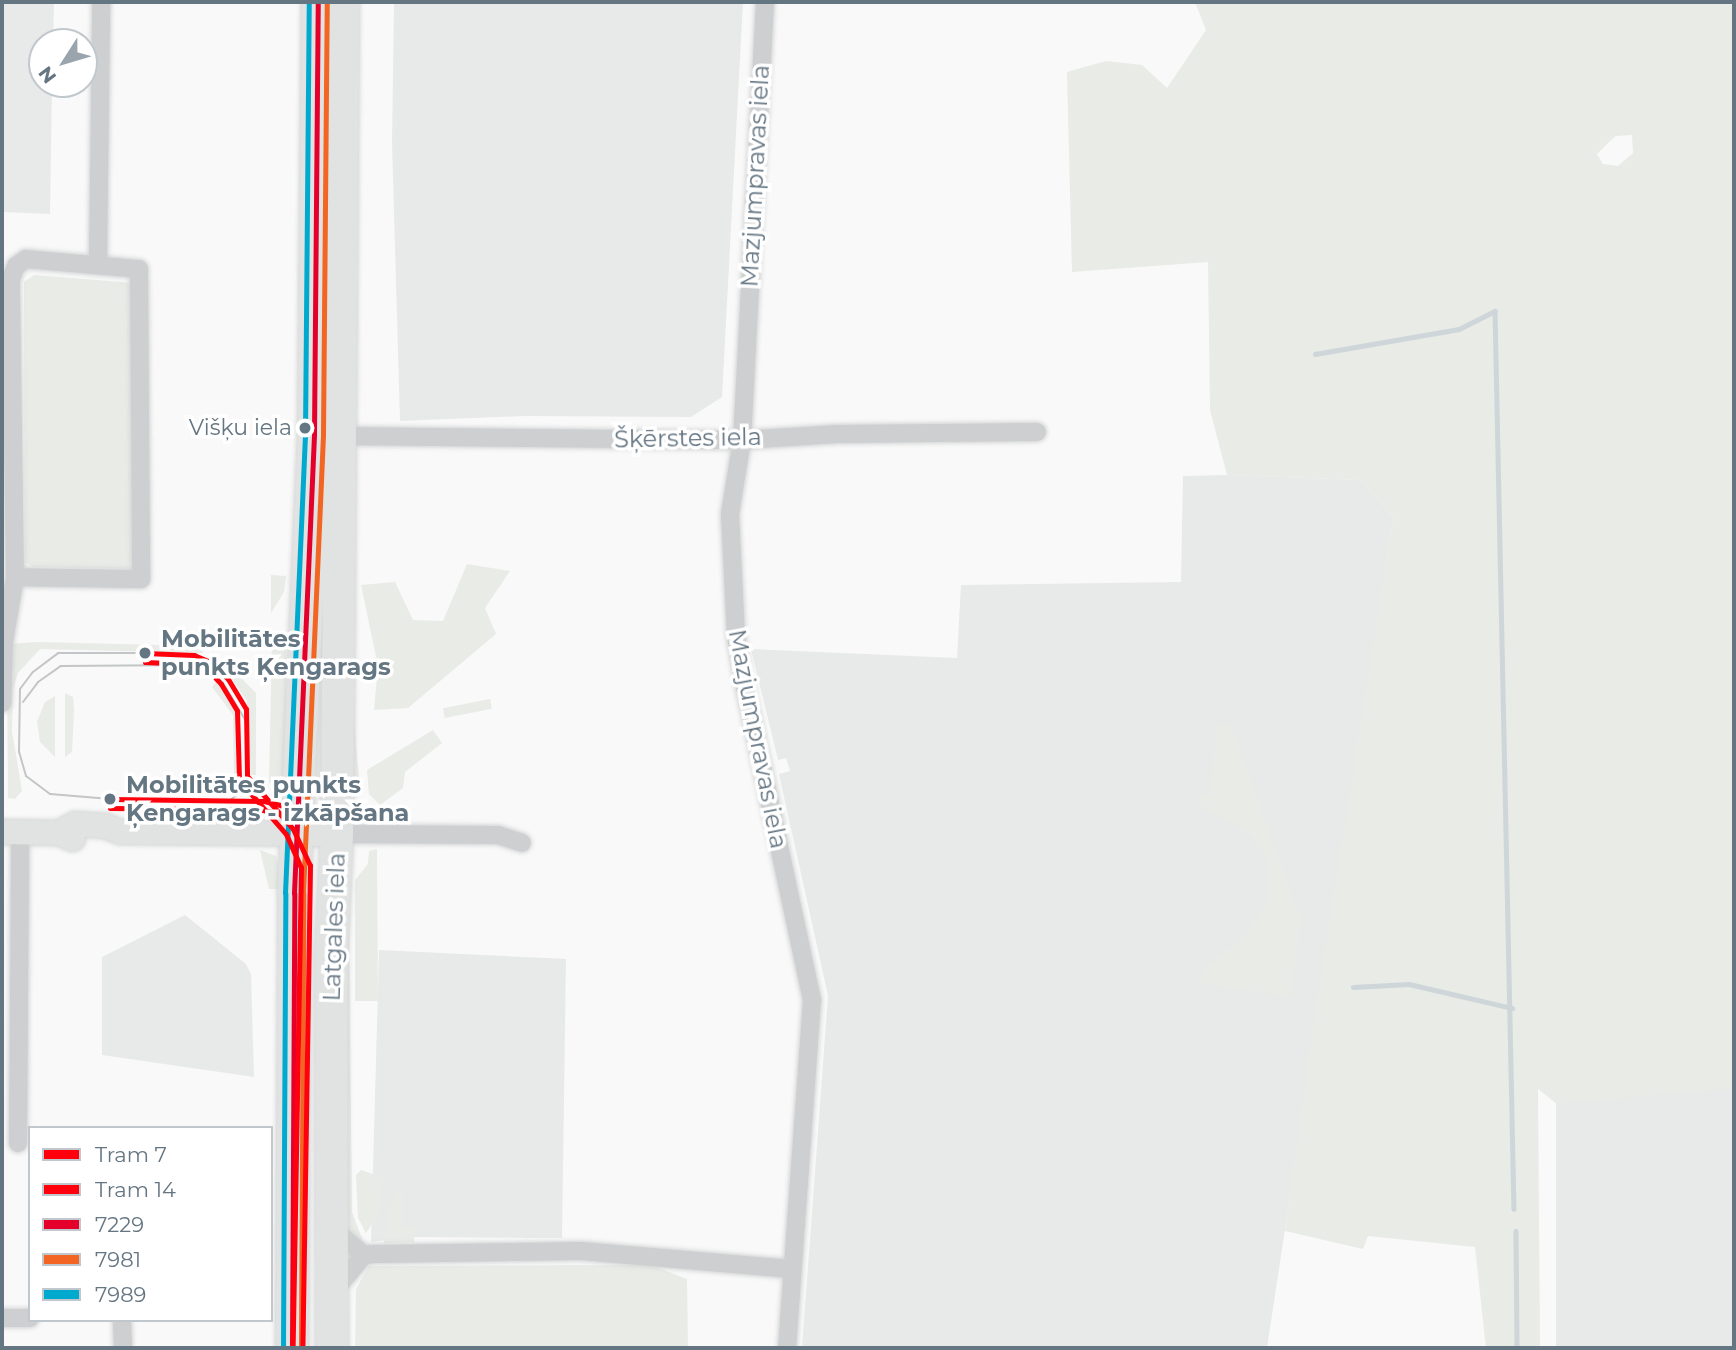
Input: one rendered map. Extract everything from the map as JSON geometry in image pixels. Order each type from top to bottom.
[{"type":"highway","name":"Latgales iela","points":[[292,1348],[297,835],[314,434],[318,2]]},
{"type":"highway","name":"Latgales iela","points":[[332,1348],[331,960],[337,834],[343,2]]},
{"type":"street","points":[[98,263],[101,2]]},
{"type":"street","name":"Mazjumpravas iela","points":[[765,2],[742,440],[730,514],[736,636],[812,1000],[787,1348]]},
{"type":"street","points":[[2,703],[4,642],[16,577],[11,279],[26,260],[98,263],[139,269],[141,579],[16,577]]},
{"type":"street","name":"Šķērstes iela","points":[[339,436],[742,440],[838,434],[1037,432]]},
{"type":"street","points":[[18,1143],[11,832],[59,833],[89,841],[106,840],[121,832],[498,835],[522,843]]},
{"type":"street","points":[[332,1228],[363,1255],[581,1251],[791,1269]]},
{"type":"street","points":[[332,1294],[363,1255]]},
{"type":"street","points":[[2,1318],[28,1318]]},
{"type":"street","points":[[122,1322],[123,1348]]},
{"type":"shaded area","points":[[2,2],[54,2],[53,28],[28,28],[28,98],[52,98],[50,214],[2,212]]},
{"type":"shaded area","points":[[394,2],[743,2],[722,397],[691,417],[524,416],[400,421],[392,143]]},
{"type":"shaded area","points":[[1195,2],[1734,2],[1734,1088],[1557,1104],[1538,1089],[1540,1348],[1486,1348],[1475,1247],[1368,1236],[1363,1249],[1285,1231],[1313,1025],[1393,517],[1360,480],[1227,475],[1210,410],[1208,262],[1072,272],[1067,72],[1106,61],[1142,65],[1167,88],[1206,30]],"holes":[[[1632,135],[1633,153],[1618,166],[1603,164],[1597,154],[1616,136]]]},
{"type":"shaded area","points":[[34,275],[134,283],[135,569],[33,567],[25,562],[24,282]]},
{"type":"shaded area","points":[[1183,476],[1360,480],[1393,517],[1267,1348],[802,1348],[828,996],[779,774],[790,771],[786,758],[778,760],[751,649],[957,658],[961,585],[1181,582]]},
{"type":"shaded area","points":[[467,564],[510,571],[485,608],[496,634],[408,708],[374,710],[378,666],[361,585],[395,582],[413,620],[443,621]]},
{"type":"shaded area","points":[[271,575],[286,576],[284,592],[271,613]]},
{"type":"shaded area","points":[[272,638],[286,646],[286,783],[273,785],[269,782]]},
{"type":"shaded area","points":[[38,642],[200,646],[204,649],[203,653],[40,649],[18,673],[13,689],[12,731],[22,791],[15,799],[8,798],[7,644]]},
{"type":"shaded area","points":[[324,664],[329,785],[312,785]]},
{"type":"shaded area","points":[[228,665],[256,693],[256,775],[251,775],[247,701],[225,669]]},
{"type":"shaded area","points":[[216,682],[239,714],[241,780],[234,780],[233,715],[212,687]]},
{"type":"shaded area","points":[[65,693],[73,697],[74,710],[72,752],[65,757]]},
{"type":"shaded area","points":[[55,696],[55,757],[40,742],[37,722],[45,702]]},
{"type":"shaded area","points":[[490,699],[492,709],[445,718],[443,708]]},
{"type":"shaded area","points":[[353,707],[359,779],[350,786]]},
{"type":"shaded area","points":[[1216,726],[1231,726],[1300,918],[1292,997],[1199,983],[1205,970],[1248,932],[1266,902],[1269,878],[1266,857],[1252,837],[1225,818],[1206,812],[1199,801],[1199,795],[1212,794]]},
{"type":"shaded area","points":[[433,730],[442,743],[405,772],[403,788],[380,805],[369,794],[367,770]]},
{"type":"shaded area","points":[[377,849],[378,1001],[355,1001],[355,880],[368,864],[369,851]]},
{"type":"shaded area","points":[[260,850],[276,856],[283,889],[269,889]]},
{"type":"shaded area","points":[[349,901],[352,1212],[364,1244],[348,1234],[344,1212],[341,1043]]},
{"type":"shaded area","points":[[185,915],[246,964],[251,974],[254,1077],[102,1055],[102,957]]},
{"type":"shaded area","points":[[379,950],[566,959],[562,1238],[413,1237],[371,1242]]},
{"type":"shaded area","points":[[1556,1088],[1734,1088],[1734,1348],[1556,1348]]},
{"type":"shaded area","points":[[361,1170],[384,1178],[378,1215],[366,1233],[358,1218],[356,1175]]},
{"type":"shaded area","points":[[402,1188],[402,1226],[415,1227],[414,1242],[384,1243],[390,1204]]},
{"type":"shaded area","points":[[651,1265],[687,1279],[688,1348],[355,1348],[356,1289],[369,1266]]},
{"type":"waterway","points":[[1315,354],[1459,329],[1495,311],[1514,1209]]},
{"type":"waterway","points":[[1353,987],[1409,984],[1512,1008]]},
{"type":"waterway","points":[[1516,1231],[1517,1348]]},
{"type":"tram line","points":[[110,799],[50,794],[26,776],[19,752],[20,689],[33,672],[58,653],[145,653]]},
{"type":"tram line","name":"7","points":[[145,653],[194,655],[213,663],[228,679],[246,709],[247,776],[293,829],[310,865],[302,1348]]},
{"type":"tram line","name":"14","points":[[145,662],[192,664],[208,670],[221,684],[237,711],[239,780],[286,834],[301,867],[293,1348]]},
{"type":"tram line","points":[[23,702],[38,682],[61,666],[190,665],[211,671],[223,683],[247,723]]},
{"type":"tram line","points":[[229,801],[245,789],[247,776]]},
{"type":"tram line","name":"7","points":[[110,799],[264,801],[295,809]]},
{"type":"tram line","name":"14","points":[[110,808],[263,810],[293,817]]},
{"type":"transit line","name":"7989","points":[[283,1348],[285,893],[305,434],[309,2]]},
{"type":"transit line","name":"7229","points":[[292,1348],[294,893],[314,434],[318,2]]},
{"type":"transit line","name":"7981","points":[[301,1348],[303,893],[323,434],[327,2]]},
{"type":"place","name":"Višķu iela","points":[[305,428]]},
{"type":"place","name":"Mobilitātes punkts Ķengarags","points":[[145,653]]},
{"type":"place","name":"Mobilitātes punkts Ķengarags - izkāpšana","points":[[110,799]]}]
